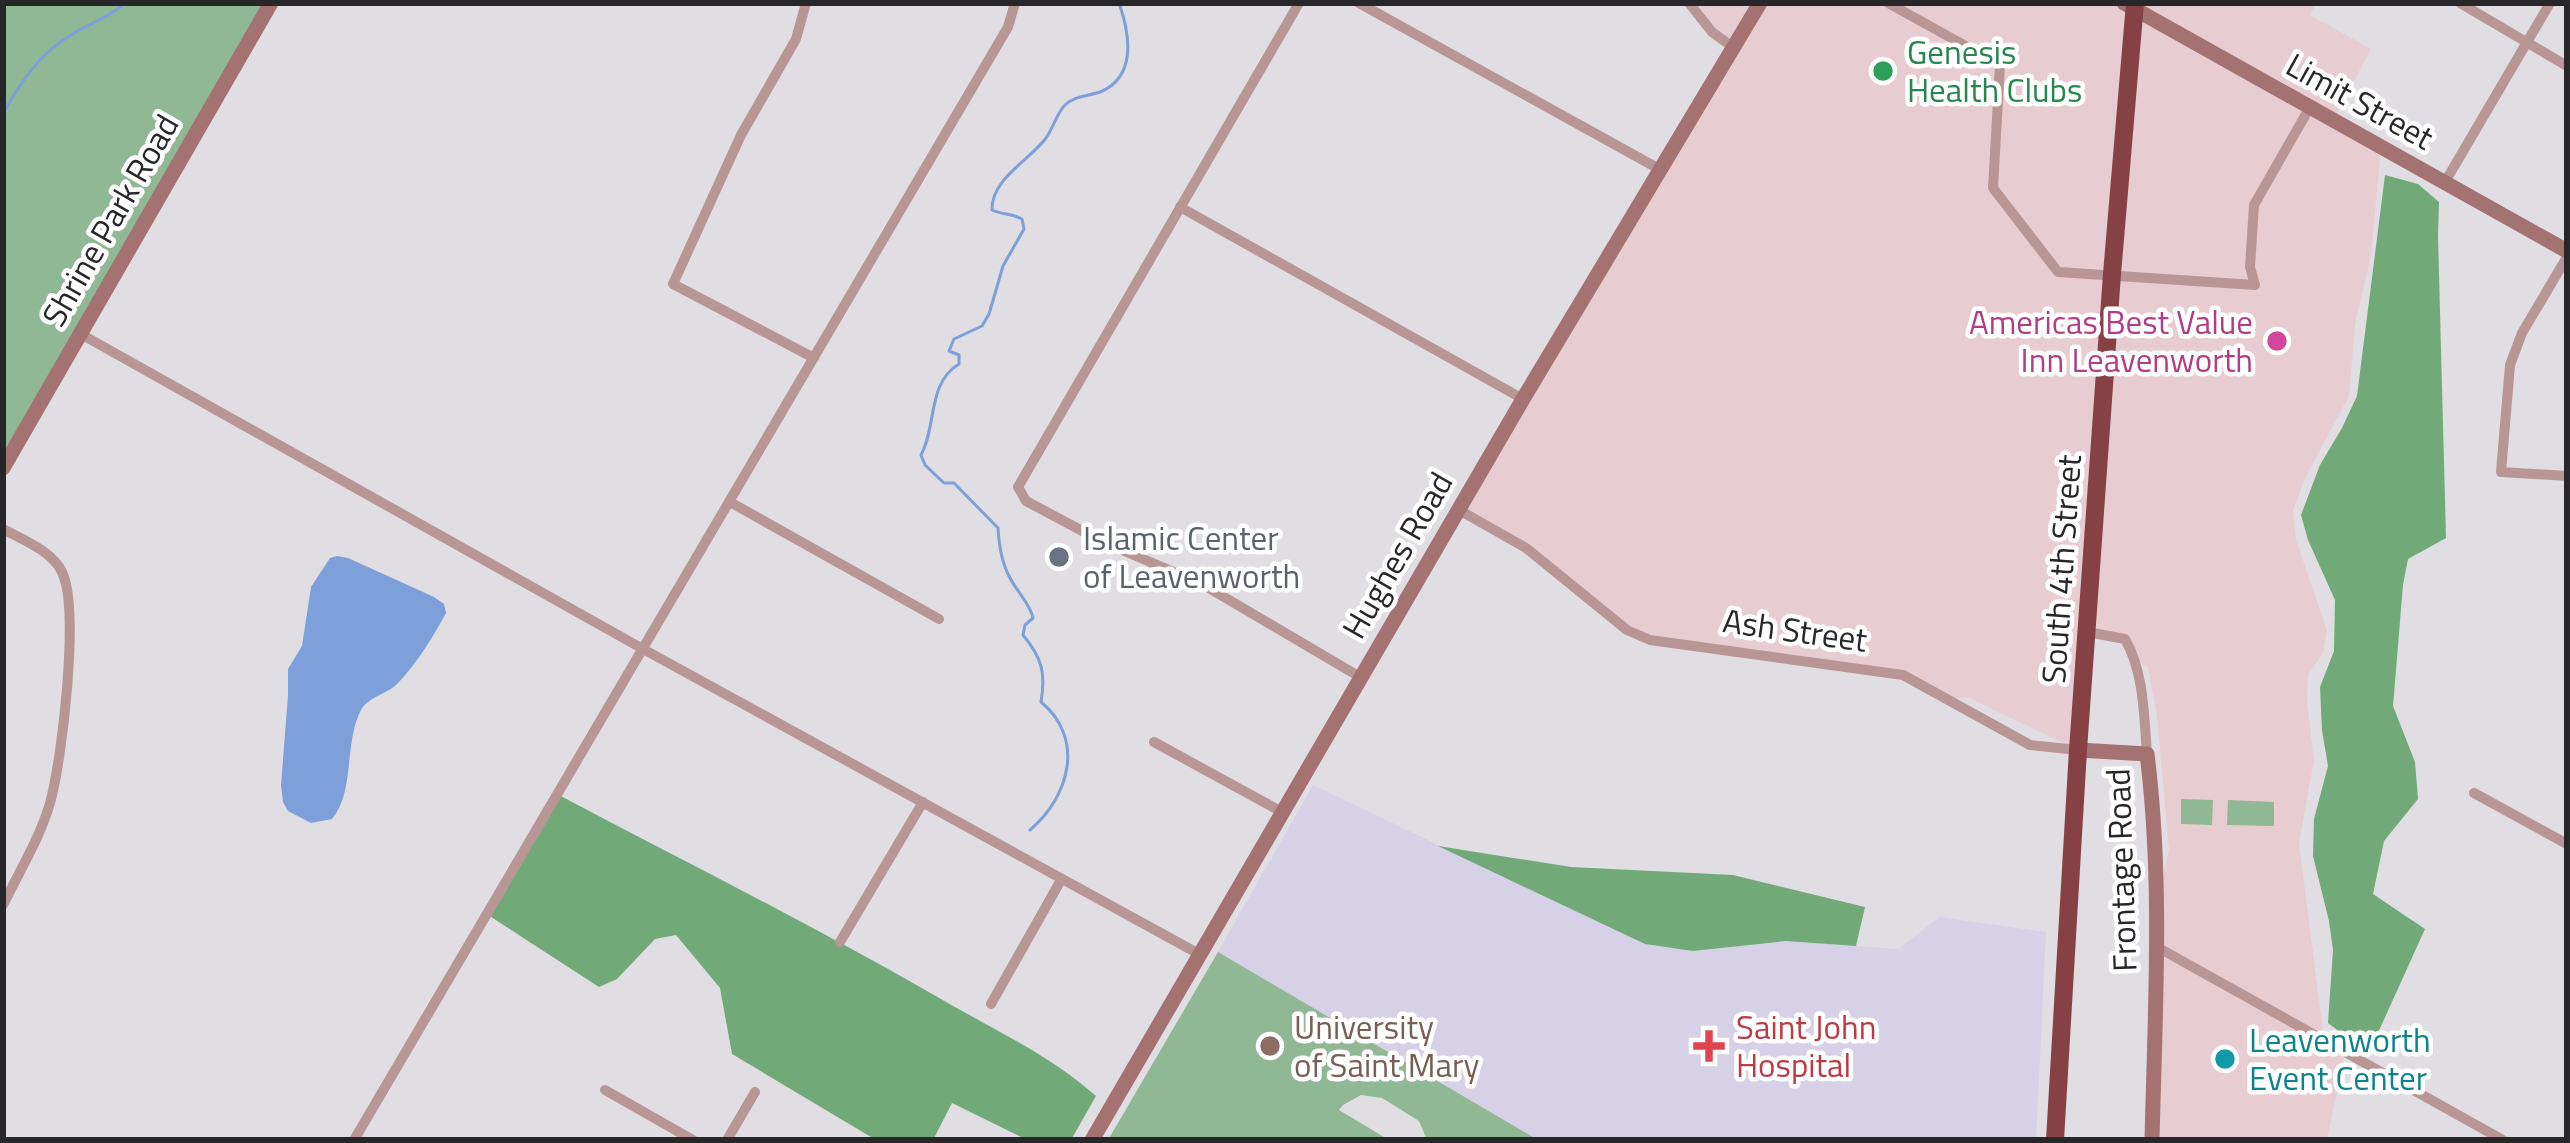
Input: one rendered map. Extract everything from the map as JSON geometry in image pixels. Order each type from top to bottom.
[{"type":"highway","name":"South 4th Street","points":[[2055,1140],[2131,5]]},
{"type":"street","name":"Shrine Park Road","points":[[3,468],[271,3]]},
{"type":"street","points":[[806,3],[796,39],[741,135],[673,284],[814,358]]},
{"type":"street","points":[[371,1140],[356,1136],[1008,27],[1015,3]]},
{"type":"street","points":[[1299,3],[1018,488],[1026,501],[1103,542],[1202,584],[1360,677]]},
{"type":"street","points":[[1359,3],[1661,170]]},
{"type":"street","points":[[1689,3],[1712,32],[1734,48]]},
{"type":"street","name":"Hughes Road","points":[[1092,1140],[1523,399],[1760,3]]},
{"type":"street","points":[[1888,3],[2000,65],[1993,188],[2059,272],[2255,285],[2250,267],[2254,205],[2310,107]]},
{"type":"street","points":[[2460,3],[2567,66]]},
{"type":"street","points":[[2445,182],[2550,3]]},
{"type":"street","name":"Limit Street","points":[[2131,5],[2567,254]]},
{"type":"street","points":[[1180,207],[1523,399]]},
{"type":"street","points":[[2567,254],[2522,333],[2510,365],[2501,472],[2567,476]]},
{"type":"street","points":[[79,333],[1199,954]]},
{"type":"street","points":[[730,502],[939,619]]},
{"type":"street","name":"Ash Street","points":[[1459,510],[1526,548],[1627,630],[1650,640],[1904,675],[2030,745],[2147,754]]},
{"type":"street","points":[[3,529],[41,550],[60,567],[68,587],[69,638],[58,768],[49,808],[3,905]]},
{"type":"street","name":"Frontage Road","points":[[2087,632],[2126,638],[2142,700],[2156,847],[2152,1140]]},
{"type":"street","points":[[1154,742],[1282,812]]},
{"type":"street","points":[[2474,793],[2567,844]]},
{"type":"street","points":[[840,942],[923,802]]},
{"type":"street","points":[[991,1004],[1061,880]]},
{"type":"street","points":[[2157,947],[2503,1140]]},
{"type":"street","points":[[605,1090],[693,1140]]},
{"type":"street","points":[[727,1140],[755,1092]]},
{"type":"shaded area","points":[[1689,3],[2316,3],[2310,15],[2371,49],[2333,120],[2381,147],[2371,256],[2355,324],[2349,396],[2305,478],[2293,511],[2296,540],[2327,630],[2323,653],[2308,675],[2314,760],[2299,843],[2324,1040],[2345,1052],[2327,1140],[2152,1140],[2157,907],[2169,849],[2148,667],[2134,659],[2125,639],[2088,632],[2078,750],[1967,697],[1946,699],[1903,675],[1650,640],[1627,630],[1526,548],[1459,510],[1734,49]]},
{"type":"shaded area","name":"Saint John Hospital","points":[[1313,785],[1645,944],[1693,951],[1786,941],[1899,949],[1939,917],[2046,932],[2036,1140],[1538,1140],[1218,952]]},
{"type":"green space","points":[[3,3],[271,3],[3,460]]},
{"type":"green space","points":[[2385,175],[2418,184],[2439,202],[2446,538],[2408,559],[2403,585],[2393,706],[2415,762],[2418,799],[2384,841],[2373,894],[2425,929],[2372,1046],[2328,1023],[2333,950],[2313,856],[2314,819],[2328,766],[2320,687],[2334,651],[2335,600],[2301,515],[2320,465],[2357,396]]},
{"type":"green space","points":[[555,793],[840,943],[1058,1067],[1096,1096],[1071,1140],[1027,1140],[952,1103],[933,1140],[876,1140],[732,1054],[720,988],[676,935],[655,939],[617,979],[599,987],[485,913]]},
{"type":"green space","points":[[2181,799],[2213,800],[2212,825],[2181,824]]},
{"type":"green space","points":[[2228,800],[2274,802],[2274,826],[2227,825]]},
{"type":"green space","points":[[1438,846],[1571,867],[1733,875],[1865,907],[1856,946],[1786,941],[1693,951],[1645,944]]},
{"type":"green space","name":"University of Saint Mary","points":[[1218,952],[1538,1140],[1427,1140],[1419,1121],[1382,1098],[1361,1095],[1339,1110],[1389,1140],[1108,1140]]},
{"type":"water","points":[[337,556],[434,597],[444,604],[446,613],[405,675],[361,710],[339,808],[332,819],[311,823],[288,811],[283,802],[288,669],[302,646],[311,587],[330,558]]},
{"type":"waterway","points":[[3,114],[24,79],[51,49],[125,3]]},
{"type":"waterway","points":[[1030,830],[1055,801],[1067,767],[1063,732],[1041,702],[1041,666],[1023,635],[1033,618],[1006,570],[998,528],[954,483],[944,483],[925,465],[921,455],[937,393],[959,364],[959,355],[949,351],[954,339],[982,326],[1003,266],[1024,229],[1022,219],[992,210],[993,199],[1012,171],[1046,138],[1065,105],[1100,92],[1120,76],[1128,41],[1119,3]]},
{"type":"place","name":"Genesis Health Clubs","points":[[1883,71]]},
{"type":"place","name":"Americas Best Value Inn Leavenworth","points":[[2277,341]]},
{"type":"place","name":"Islamic Center of Leavenworth","points":[[1059,557]]},
{"type":"place","name":"University of Saint Mary","points":[[1270,1046]]},
{"type":"place","name":"Saint John Hospital","points":[[1709,1046]]},
{"type":"place","name":"Leavenworth Event Center","points":[[2225,1059]]}]
